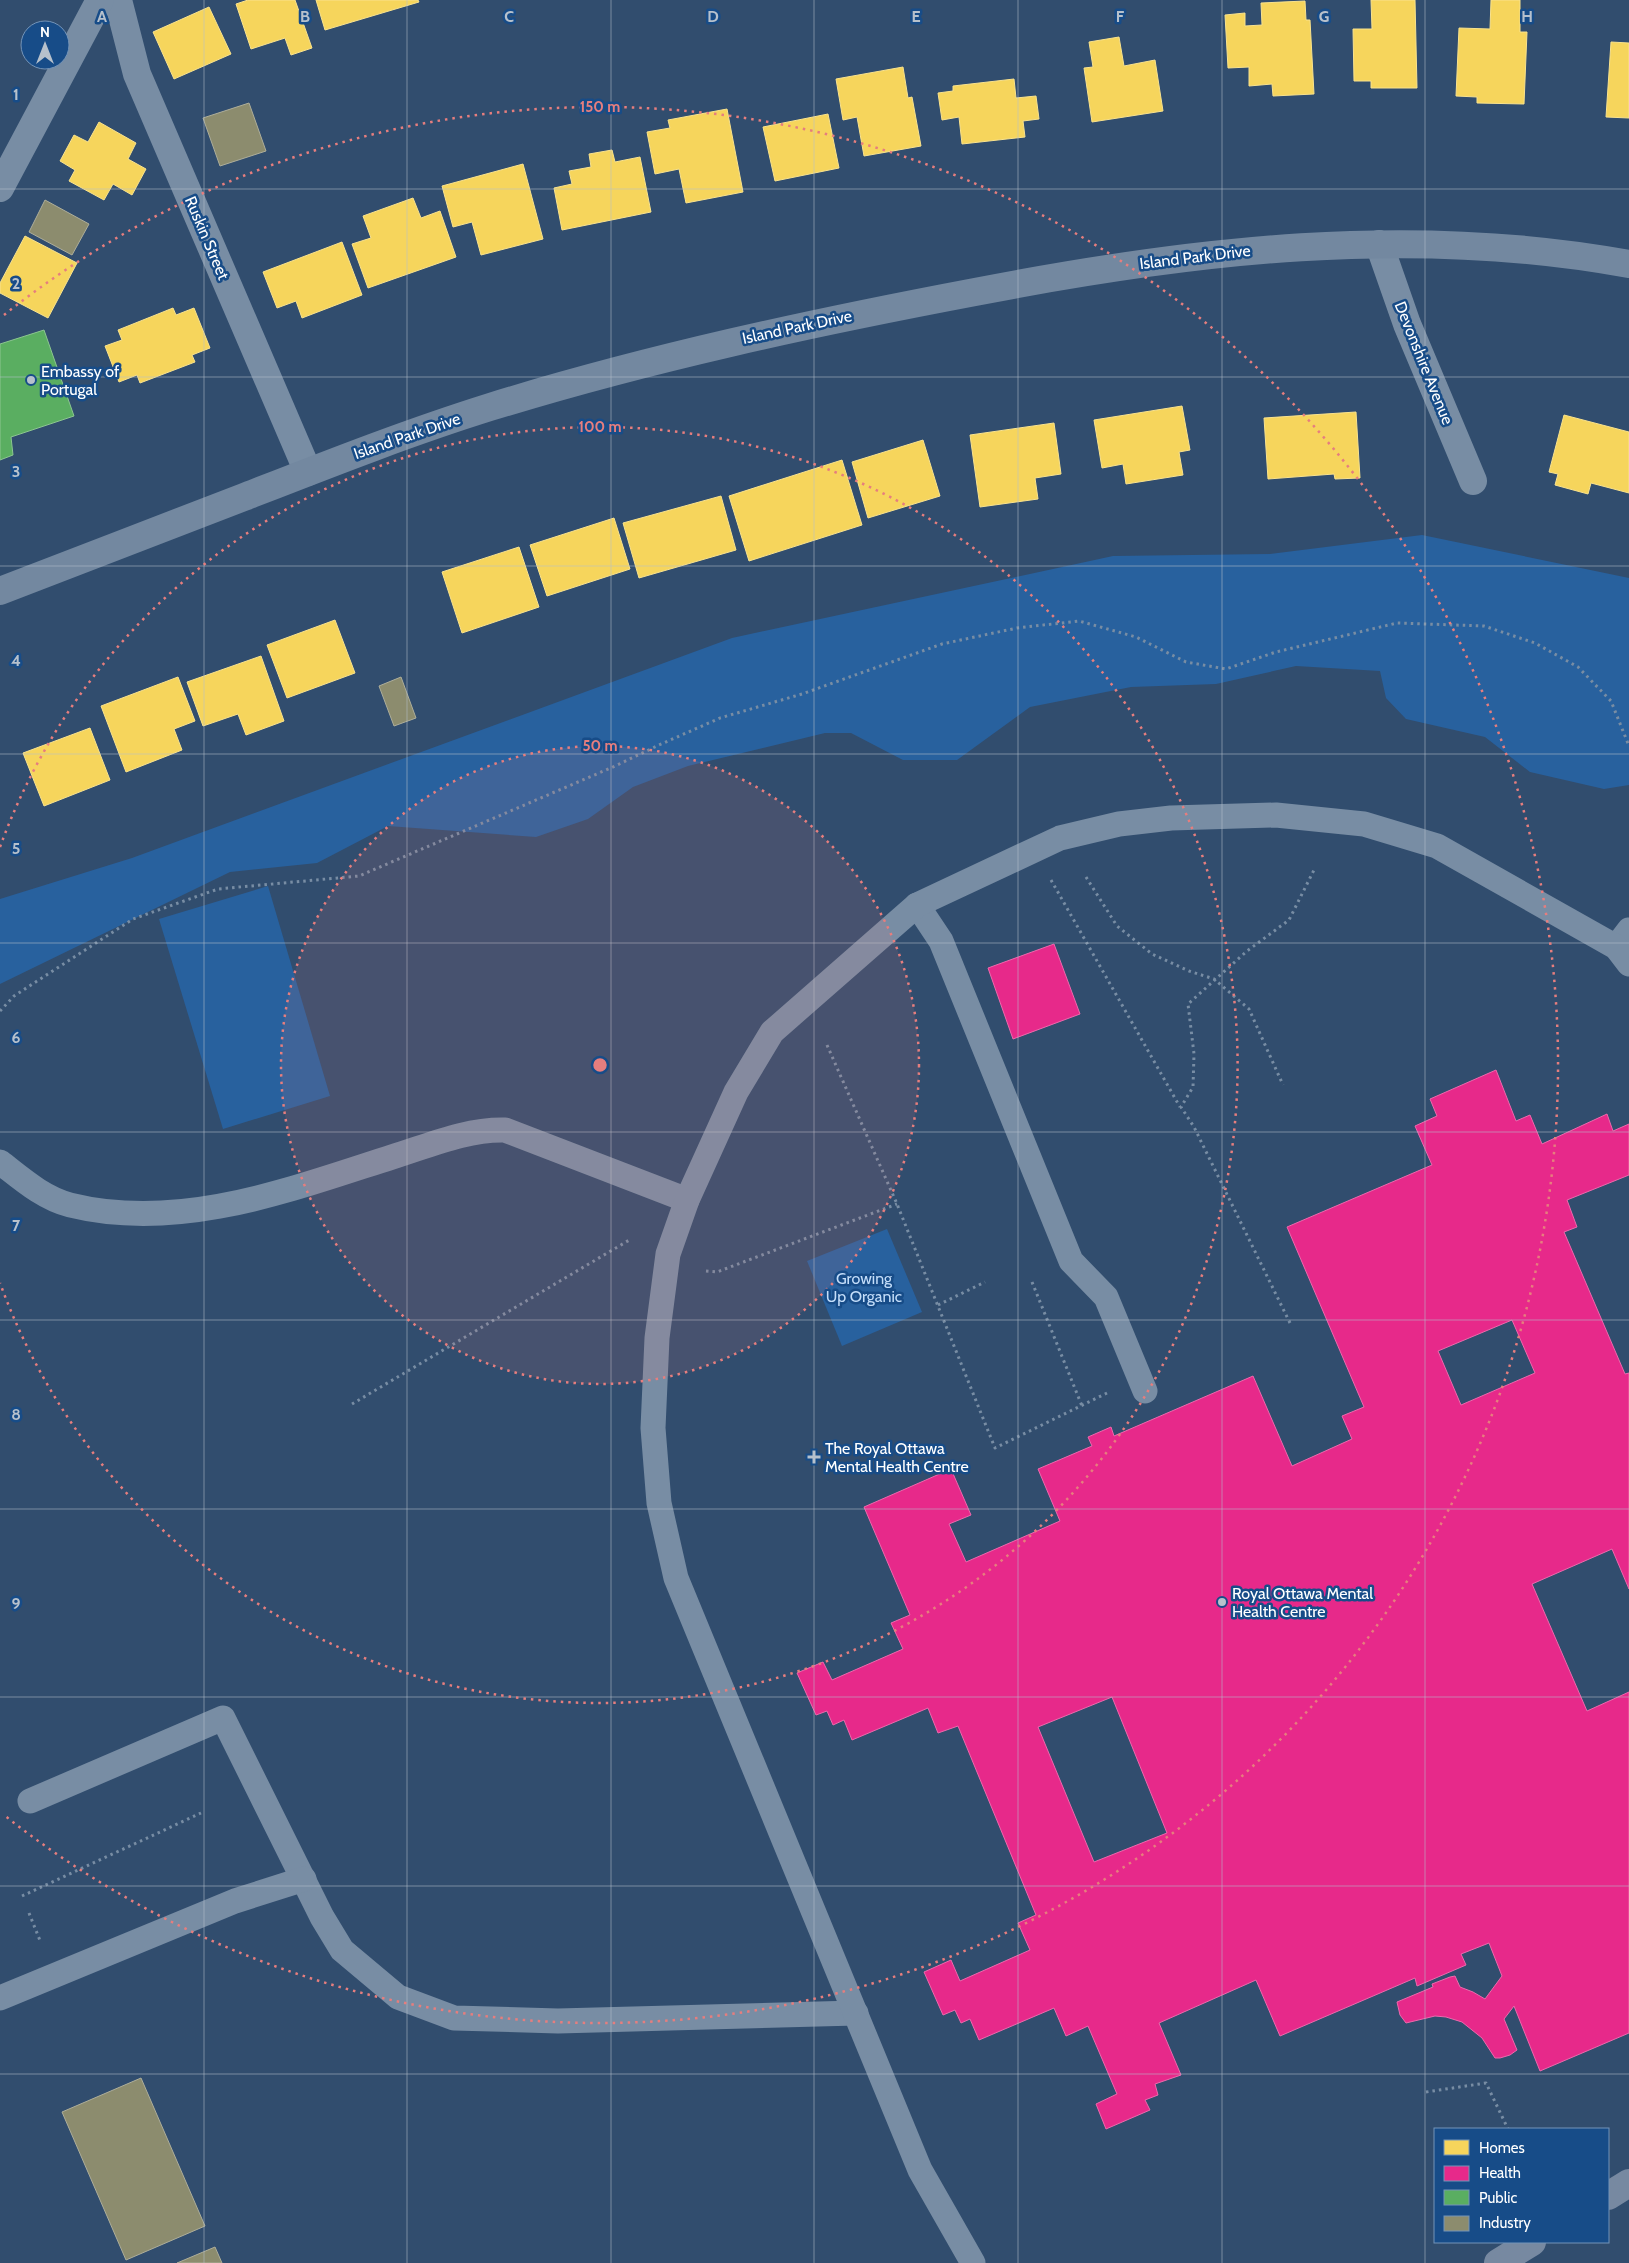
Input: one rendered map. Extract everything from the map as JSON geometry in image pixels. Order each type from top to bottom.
[{"type":"main road","name":"Island Park Drive","points":[[0,591],[430,427],[560,386],[667,357],[843,317],[1069,274],[1265,249],[1379,244],[1459,244],[1532,249],[1629,264]]},
{"type":"main road","points":[[1609,2195],[1629,2183]]},
{"type":"main road","points":[[1498,2263],[1530,2243]]},
{"type":"street","points":[[0,188],[100,0]]},
{"type":"street","name":"Ruskin Street","points":[[118,0],[136,74],[308,472]]},
{"type":"street","name":"Devonshire Avenue","points":[[1379,244],[1406,324],[1472,482]]},
{"type":"lane","points":[[974,2263],[925,2182],[676,1578],[658,1503],[653,1428],[657,1338],[668,1254],[687,1200],[736,1092],[772,1032],[916,905],[1060,838],[1119,824],[1171,818],[1276,815],[1364,824],[1436,846],[1625,947]]},
{"type":"lane","points":[[916,905],[941,941],[1071,1261],[1106,1297],[1142,1384]]},
{"type":"lane","points":[[0,1162],[36,1190],[70,1205],[128,1213],[179,1212],[231,1205],[462,1135],[486,1129],[505,1130],[687,1200]]},
{"type":"lane","points":[[30,1801],[222,1718],[322,1917],[344,1953],[398,1997],[454,2018],[558,2021],[856,2013]]},
{"type":"lane","points":[[0,1998],[234,1901],[304,1879]]},
{"type":"path","points":[[0,1011],[14,996],[132,919],[218,889],[359,876],[613,768],[658,745],[720,718],[802,694],[942,644],[1016,628],[1078,621],[1136,637],[1186,662],[1226,669],[1276,652],[1396,623],[1484,626],[1535,643],[1578,667],[1611,702],[1629,746]]},
{"type":"path","points":[[1032,851],[1061,897],[1180,1107],[1194,1126],[1290,1323]]},
{"type":"path","points":[[1180,1107],[1193,1087],[1194,1054],[1188,1004],[1246,950],[1288,920],[1314,868]]},
{"type":"path","points":[[1086,878],[1116,926],[1152,954],[1189,971],[1214,979],[1248,1009],[1282,1085]]},
{"type":"path","points":[[826,1045],[897,1204],[995,1448],[1082,1406],[1142,1384]]},
{"type":"path","points":[[706,1271],[717,1272],[897,1204]]},
{"type":"path","points":[[352,1404],[630,1239]]},
{"type":"path","points":[[938,1305],[985,1282]]},
{"type":"path","points":[[1032,1282],[1082,1406]]},
{"type":"path","points":[[22,1896],[201,1813]]},
{"type":"path","points":[[29,1914],[44,1950]]},
{"type":"path","points":[[1426,2092],[1486,2083],[1508,2128]]},
{"type":"green space","points":[[1422,535],[1629,578],[1629,785],[1604,789],[1530,772],[1485,737],[1406,719],[1386,698],[1380,671],[1296,666],[1216,684],[1131,687],[1030,707],[957,760],[903,760],[851,733],[825,733],[688,766],[633,787],[588,819],[536,837],[388,826],[317,863],[230,872],[0,984],[0,899],[132,858],[732,638],[1113,556],[1270,554]]},
{"type":"green space","points":[[268,886],[330,1096],[223,1129],[159,919]]},
{"type":"green space","name":"Growing Up Organic","points":[[887,1229],[922,1312],[842,1346],[807,1261]]},
{"type":"building: Homes","points":[[248,0],[295,0],[312,48],[291,55],[285,38],[251,49],[236,4]]},
{"type":"building: Homes","points":[[316,0],[418,0],[419,2],[325,30]]},
{"type":"building: Homes","points":[[1371,0],[1415,0],[1417,88],[1371,88],[1371,81],[1354,81],[1353,29],[1372,29]]},
{"type":"building: Homes","points":[[1491,0],[1520,0],[1520,32],[1527,32],[1524,104],[1477,103],[1477,97],[1456,96],[1459,28],[1490,29]]},
{"type":"building: Homes","points":[[1305,1],[1306,20],[1310,20],[1314,94],[1273,96],[1272,84],[1249,86],[1249,67],[1228,68],[1225,15],[1245,13],[1245,26],[1262,25],[1261,3]]},
{"type":"building: Homes","points":[[209,7],[231,54],[174,79],[153,32]]},
{"type":"building: Homes","points":[[1119,37],[1124,66],[1155,60],[1163,111],[1092,122],[1084,68],[1093,67],[1089,42]]},
{"type":"building: Homes","points":[[1611,42],[1629,43],[1629,118],[1606,117]]},
{"type":"building: Homes","points":[[903,67],[908,98],[912,97],[921,146],[864,156],[857,117],[843,120],[836,79]]},
{"type":"building: Homes","points":[[1014,79],[1016,98],[1036,96],[1039,119],[1023,121],[1025,137],[962,144],[959,117],[942,120],[938,93],[953,91],[953,86]]},
{"type":"building: Homes","points":[[727,109],[743,192],[686,203],[679,169],[655,174],[647,132],[670,128],[668,120]]},
{"type":"building: Homes","points":[[828,114],[839,168],[775,181],[763,127]]},
{"type":"building: Homes","points":[[99,122],[136,143],[128,159],[146,169],[132,195],[113,184],[104,200],[69,181],[75,170],[60,161],[74,135],[88,142]]},
{"type":"building: Homes","points":[[612,150],[615,162],[640,157],[651,212],[562,230],[554,188],[572,184],[569,171],[591,167],[589,154]]},
{"type":"building: Homes","points":[[523,164],[543,239],[481,255],[472,222],[453,227],[442,186]]},
{"type":"building: Homes","points":[[413,198],[421,218],[440,211],[456,257],[368,288],[352,244],[371,238],[363,216]]},
{"type":"building: Homes","points":[[25,236],[77,263],[48,318],[0,293],[0,283]]},
{"type":"building: Homes","points":[[342,242],[362,295],[302,318],[296,301],[277,308],[263,272]]},
{"type":"building: Homes","points":[[173,308],[176,315],[194,308],[210,348],[192,355],[195,362],[140,383],[137,375],[119,382],[105,346],[122,340],[118,330]]},
{"type":"building: Homes","points":[[1182,406],[1190,450],[1179,452],[1183,475],[1126,484],[1123,464],[1102,468],[1094,420]]},
{"type":"building: Homes","points":[[1356,412],[1360,478],[1335,479],[1334,474],[1268,479],[1264,418]]},
{"type":"building: Homes","points":[[1564,415],[1629,432],[1629,493],[1591,483],[1588,494],[1555,485],[1558,474],[1549,472]]},
{"type":"building: Homes","points":[[1054,423],[1061,474],[1035,478],[1038,499],[980,507],[970,435]]},
{"type":"building: Homes","points":[[923,440],[940,496],[868,518],[852,462]]},
{"type":"building: Homes","points":[[842,460],[862,525],[749,561],[729,496]]},
{"type":"building: Homes","points":[[721,496],[736,550],[639,578],[623,523]]},
{"type":"building: Homes","points":[[614,518],[630,569],[547,596],[530,545]]},
{"type":"building: Homes","points":[[519,547],[539,607],[462,633],[442,572]]},
{"type":"building: Homes","points":[[335,620],[355,673],[287,698],[267,645]]},
{"type":"building: Homes","points":[[261,656],[284,721],[246,735],[238,714],[203,726],[187,682]]},
{"type":"building: Homes","points":[[178,677],[195,721],[174,729],[182,750],[126,772],[101,706]]},
{"type":"building: Homes","points":[[90,728],[110,780],[44,806],[23,753]]},
{"type":"building: Health","points":[[1054,944],[1080,1014],[1013,1039],[988,968]]},
{"type":"building: Health","name":"Royal Ottawa Mental Health Centre","points":[[1496,1070],[1516,1121],[1530,1115],[1542,1144],[1607,1114],[1613,1131],[1629,1124],[1629,1175],[1567,1200],[1577,1227],[1564,1232],[1625,1374],[1629,1373],[1629,1589],[1612,1549],[1532,1584],[1587,1711],[1629,1692],[1629,2033],[1540,2071],[1514,2006],[1504,2019],[1517,2050],[1510,2055],[1500,2058],[1495,2058],[1482,2038],[1462,2022],[1435,2016],[1406,2023],[1400,2015],[1397,2002],[1433,1987],[1432,1984],[1450,1977],[1455,1976],[1460,1987],[1485,1999],[1502,1976],[1489,1943],[1461,1954],[1466,1965],[1417,1986],[1415,1978],[1280,2036],[1256,1980],[1159,2023],[1181,2075],[1155,2084],[1158,2095],[1145,2100],[1150,2110],[1106,2129],[1096,2104],[1117,2094],[1088,2026],[1066,2036],[1054,2008],[979,2040],[970,2019],[961,2023],[955,2010],[943,2015],[924,1972],[951,1960],[960,1981],[1030,1950],[1018,1923],[1036,1915],[958,1726],[938,1733],[928,1708],[852,1740],[844,1720],[833,1725],[827,1711],[816,1715],[797,1673],[823,1662],[832,1680],[903,1649],[891,1623],[910,1615],[864,1507],[951,1469],[971,1515],[949,1524],[966,1562],[1060,1521],[1038,1469],[1092,1446],[1088,1437],[1111,1427],[1114,1436],[1253,1376],[1292,1466],[1352,1439],[1342,1416],[1364,1407],[1287,1227],[1432,1165],[1415,1126],[1437,1116],[1430,1099]],"holes":[[[1512,1320],[1535,1373],[1461,1405],[1438,1351]],[[1112,1697],[1167,1833],[1094,1862],[1038,1727]]]},
{"type":"building: Public","name":"Embassy of Portugal","points":[[44,330],[74,416],[11,437],[13,455],[0,460],[0,344]]},
{"type":"building: Industry","points":[[249,103],[266,151],[220,166],[203,118]]},
{"type":"building: Industry","points":[[45,200],[89,224],[72,255],[29,232]]},
{"type":"building: Industry","points":[[401,677],[416,718],[394,726],[379,686]]},
{"type":"building: Industry","points":[[141,2078],[205,2226],[126,2260],[62,2112]]},
{"type":"building: Industry","points":[[215,2247],[222,2263],[177,2263]]},
{"type":"place","name":"Embassy of Portugal","points":[[31,380]]},
{"type":"place","name":"The Royal Ottawa Mental Health Centre","points":[[814,1457]]},
{"type":"place","name":"Royal Ottawa Mental Health Centre","points":[[1222,1602]]}]
